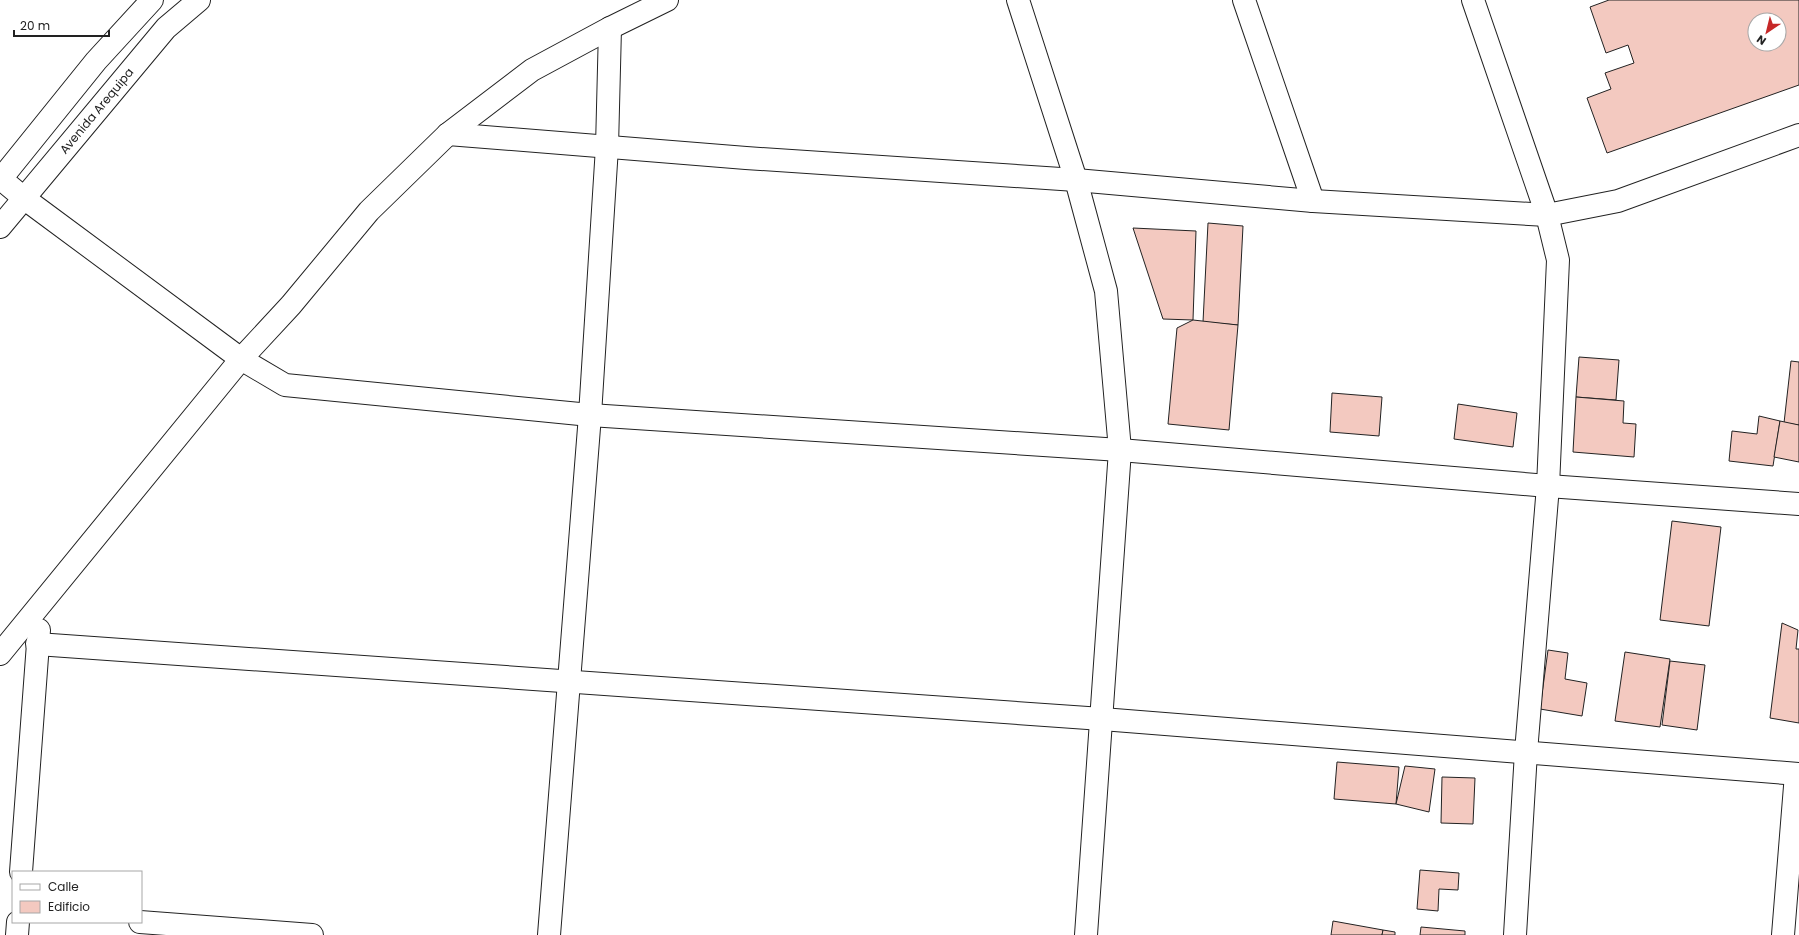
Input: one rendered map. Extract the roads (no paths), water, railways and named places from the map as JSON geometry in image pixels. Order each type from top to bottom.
[{"type":"street","points":[[152,0],[96,61],[1,180],[241,359],[285,385],[590,415],[1120,450],[1548,486],[1799,504]]},
{"type":"street","name":"Avenida Arequipa","points":[[0,227],[25,199],[166,28],[199,0]]},
{"type":"street","points":[[0,654],[241,359],[291,305],[369,211],[448,134],[532,70],[610,28],[667,0]]},
{"type":"street","points":[[1018,0],[1076,180],[1106,291],[1120,450],[1086,935]]},
{"type":"street","points":[[1244,0],[1313,200]]},
{"type":"street","points":[[1473,0],[1547,215],[1558,260],[1548,486],[1526,752],[1515,935]]},
{"type":"street","points":[[549,935],[590,415],[607,147],[610,28]]},
{"type":"street","points":[[448,134],[746,158],[1076,180],[1313,200],[1547,215],[1618,200],[1799,135]]},
{"type":"street","points":[[21,871],[37,644],[44,599]]},
{"type":"street","points":[[37,644],[1102,719],[1797,774],[1782,935]]},
{"type":"street","points":[[142,922],[312,935]]},
{"type":"street","points":[[17,935],[18,923]]}]
